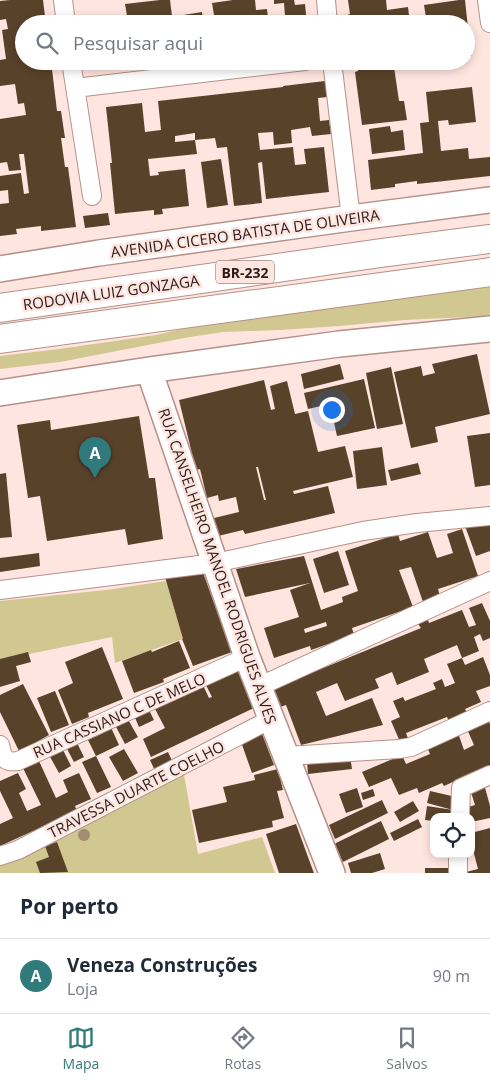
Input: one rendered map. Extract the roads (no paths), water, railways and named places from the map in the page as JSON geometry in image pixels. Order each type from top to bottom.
[{"type":"highway","name":"RODOVIA LUIZ GONZAGA","points":[[0,308],[490,239]]},
{"type":"highway","name":"RODOVIA LUIZ GONZAGA","points":[[0,339],[490,272]]},
{"type":"main road","name":"AVENIDA CICERO BATISTA DE OLIVEIRA","points":[[0,269],[99,253],[490,200]]},
{"type":"main road","points":[[0,393],[339,344],[490,329]]},
{"type":"main road","name":"RUA CANSELHEIRO MANOEL RODRIGUES ALVES","points":[[150,370],[247,657],[332,873]]},
{"type":"street","points":[[63,0],[65,15]]},
{"type":"street","points":[[326,0],[327,15]]},
{"type":"street","points":[[487,0],[490,23]]},
{"type":"street","points":[[72,70],[92,196]]},
{"type":"street","points":[[75,88],[228,70]]},
{"type":"street","points":[[333,70],[351,218]]},
{"type":"street","points":[[0,590],[215,563],[363,531],[417,523],[490,516]]},
{"type":"street","points":[[258,687],[490,581]]},
{"type":"street","name":"RUA CASSIANO C DE MELO","points":[[0,745],[5,760],[18,761],[247,657]]},
{"type":"street","points":[[287,756],[411,747],[490,711]]},
{"type":"street","name":"TRAVESSA DUARTE COELHO","points":[[0,856],[18,850],[271,719]]},
{"type":"street","points":[[460,813],[461,788],[490,775]]},
{"type":"street","points":[[458,858],[458,873]]},
{"type":"place","name":"Veneza Construções","points":[[95,478]]}]
